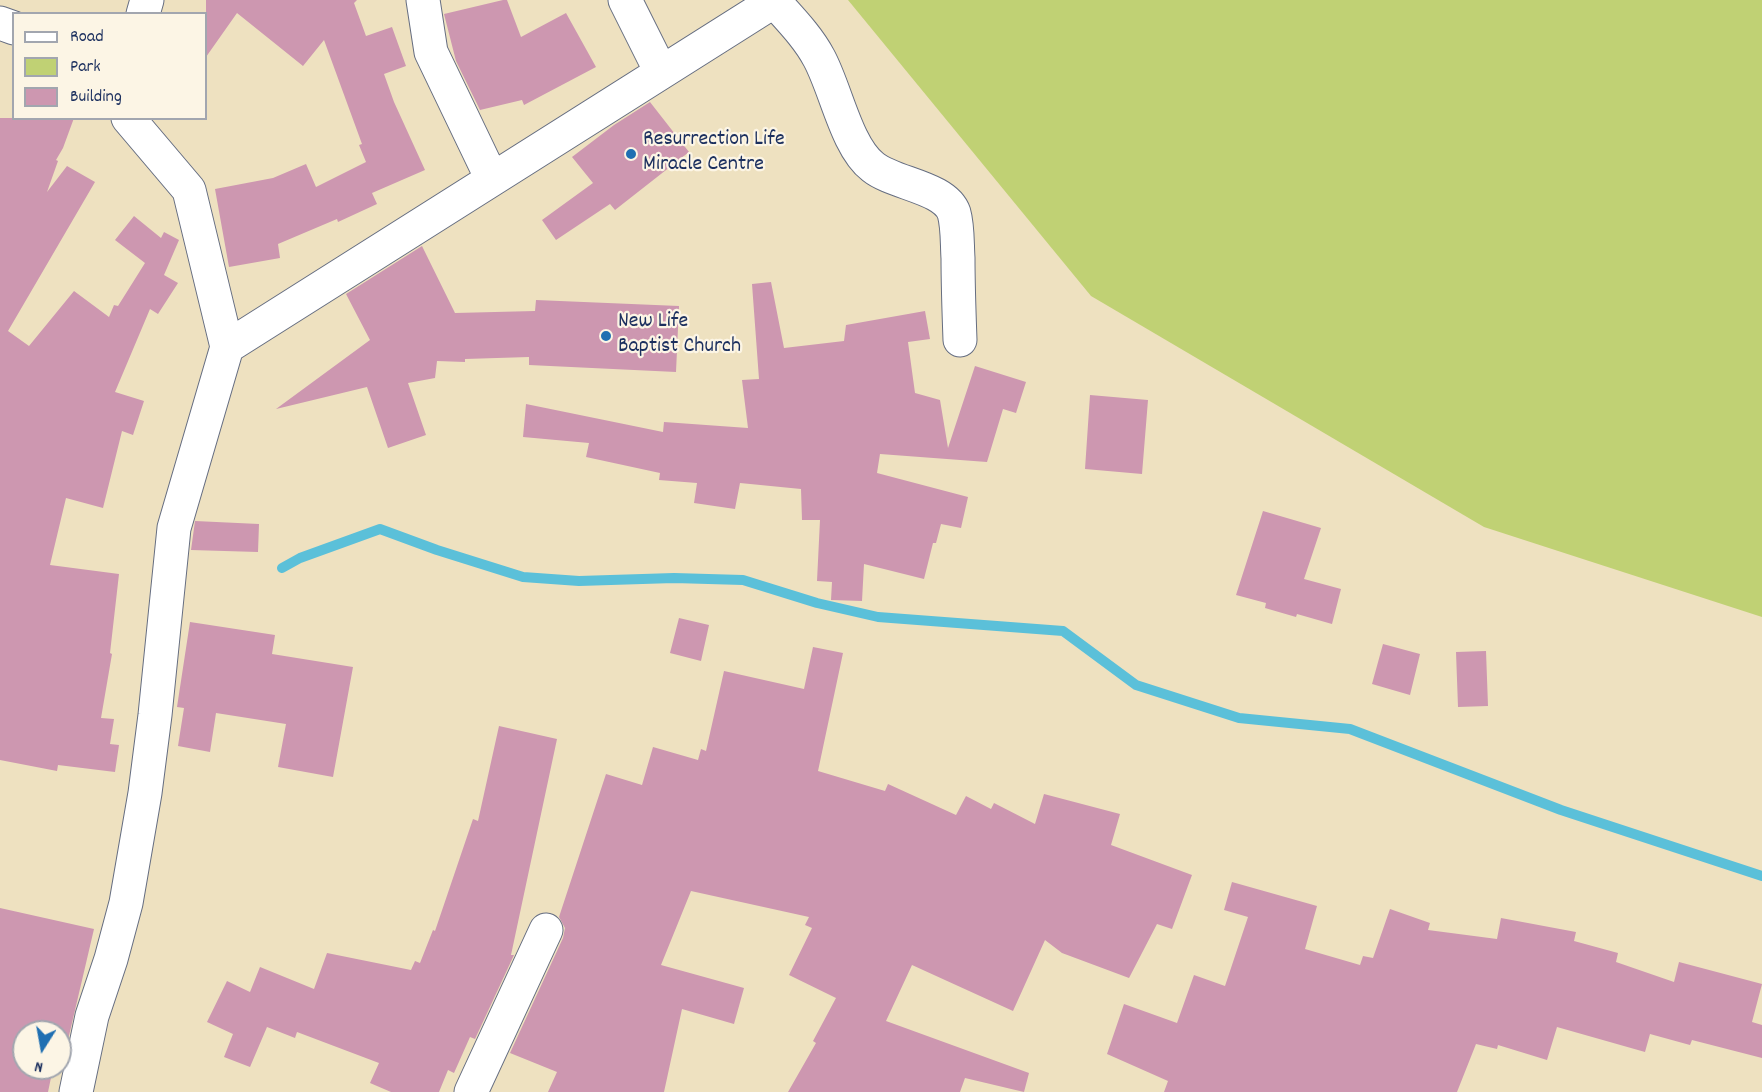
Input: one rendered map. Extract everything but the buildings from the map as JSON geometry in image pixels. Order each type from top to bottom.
[{"type":"street","points":[[423,0],[431,52],[492,179]]},
{"type":"street","points":[[625,0],[661,72]]},
{"type":"street","points":[[226,347],[775,1],[812,44],[821,60],[858,152],[873,167],[889,177],[937,195],[950,204],[957,234],[960,340]]},
{"type":"street","points":[[76,1092],[92,1017],[111,959],[130,881],[155,715],[174,528],[226,347],[189,190],[130,120]]},
{"type":"street","points":[[471,1092],[546,930]]},
{"type":"green space","points":[[848,0],[1762,0],[1762,617],[1484,527],[1091,296]]},
{"type":"waterway","points":[[282,568],[300,558],[380,529],[523,577],[579,581],[674,578],[743,580],[817,603],[878,617],[1063,631],[1136,685],[1239,718],[1350,729],[1561,810],[1762,876]]},
{"type":"place","name":"Resurrection Life Miracle Centre","points":[[631,154]]},
{"type":"place","name":"New Life Baptist Church","points":[[606,336]]}]
